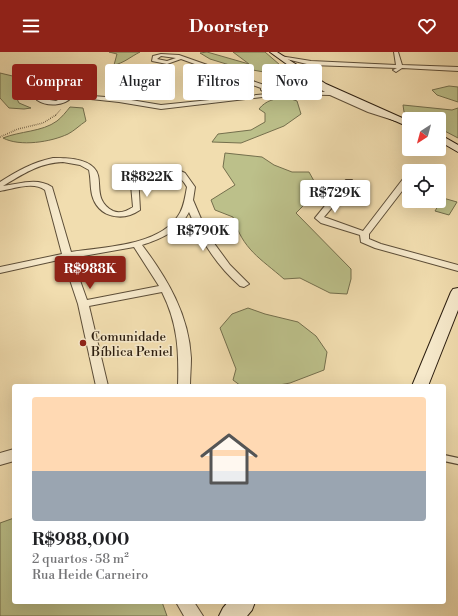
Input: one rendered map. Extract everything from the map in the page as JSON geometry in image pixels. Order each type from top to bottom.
[{"type":"main road","points":[[273,52],[286,64]]},
{"type":"main road","points":[[322,86],[400,120]]},
{"type":"main road","points":[[446,141],[458,148]]},
{"type":"main road","points":[[421,384],[458,292]]},
{"type":"main road","points":[[231,616],[242,604]]},
{"type":"street","points":[[396,52],[400,66]]},
{"type":"street","points":[[161,55],[177,56],[202,64],[158,62],[154,58],[161,55]]},
{"type":"street","points":[[170,62],[179,60],[177,56]]},
{"type":"street","points":[[280,57],[311,63],[458,69]]},
{"type":"street","points":[[352,68],[397,70],[400,69],[400,66]]},
{"type":"street","points":[[322,90],[370,112],[400,120]]},
{"type":"street","points":[[322,94],[330,94]]},
{"type":"street","points":[[42,100],[45,102],[59,102],[105,99]]},
{"type":"street","points":[[59,102],[64,100]]},
{"type":"street","points":[[113,100],[161,107],[227,100]]},
{"type":"street","points":[[0,185],[32,165],[45,161],[69,161],[86,165],[91,168],[96,196],[102,208],[114,215],[128,214],[137,208],[134,174],[144,169],[162,169],[179,173],[191,187],[189,201],[185,212],[176,224],[157,236],[136,244],[0,270]]},
{"type":"street","points":[[349,182],[319,218],[364,235]]},
{"type":"street","points":[[0,189],[35,184],[48,188],[67,256],[83,304],[102,384]]},
{"type":"street","points":[[364,235],[402,186]]},
{"type":"street","points":[[189,201],[198,227],[225,268],[244,284]]},
{"type":"street","points":[[364,235],[366,242],[458,268]]},
{"type":"street","points":[[136,244],[155,268],[179,320],[186,356],[184,384]]},
{"type":"street","points":[[83,304],[165,288]]},
{"type":"street","points":[[0,459],[12,456]]},
{"type":"street","points":[[185,604],[194,616]]},
{"type":"lane","points":[[446,458],[458,461]]},
{"type":"path","points":[[0,137],[21,128],[30,127],[49,121],[58,114],[63,106],[59,102]]},
{"type":"green space","points":[[109,52],[140,52],[118,64],[114,64],[117,54]]},
{"type":"green space","points":[[207,52],[249,64],[226,64],[210,59],[200,53]]},
{"type":"green space","points":[[233,52],[265,52],[279,64],[262,64],[262,72],[254,70],[254,64],[249,64]]},
{"type":"green space","points":[[0,73],[12,76],[12,100],[18,100],[19,103],[31,108],[9,108],[0,98]]},
{"type":"green space","points":[[449,86],[458,87],[458,102],[437,95],[432,90]]},
{"type":"green space","points":[[272,100],[297,101],[301,114],[284,126],[241,143],[212,142],[218,134],[251,130],[265,122],[265,113],[259,109]]},
{"type":"green space","points":[[403,105],[452,110],[458,108],[458,138],[446,132],[446,112],[404,112]]},
{"type":"green space","points":[[70,107],[83,108],[86,121],[68,134],[44,141],[27,143],[10,141],[3,138],[51,125]]},
{"type":"green space","points":[[225,153],[262,157],[274,165],[292,172],[309,172],[314,181],[317,192],[296,213],[351,269],[351,279],[347,294],[330,293],[300,278],[284,279],[247,246],[233,217],[215,210],[211,200],[235,185],[223,167]]},
{"type":"green space","points":[[446,199],[457,202],[449,215],[435,211],[437,208],[446,208]]},
{"type":"green space","points":[[248,308],[298,322],[316,336],[327,352],[324,370],[285,384],[238,384],[233,380],[236,369],[220,328],[232,314]]},
{"type":"green space","points":[[12,519],[12,604],[163,604],[167,616],[0,616],[0,523]]},
{"type":"place","name":"Comunidade Bíblica Peniel","points":[[83,343]]}]
